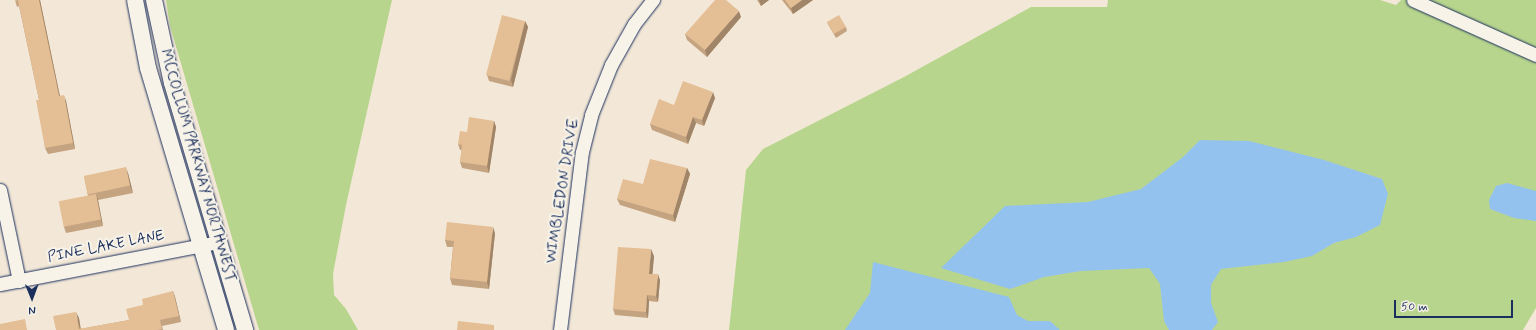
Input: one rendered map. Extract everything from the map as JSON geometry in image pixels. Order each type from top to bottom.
[{"type":"street","name":"MCCOLLUM PARKWAY NORTHWEST","points":[[135,0],[148,68],[226,330]]},
{"type":"street","name":"MCCOLLUM PARKWAY NORTHWEST","points":[[154,0],[172,83],[245,330]]},
{"type":"street","name":"WIMBLEDON DRIVE","points":[[560,330],[582,152],[591,115],[611,65],[634,24],[653,0]]},
{"type":"street","points":[[1413,0],[1536,55]]},
{"type":"street","points":[[0,190],[18,281]]},
{"type":"street","name":"PINE LAKE LANE","points":[[0,284],[219,242]]},
{"type":"green space","points":[[166,0],[392,0],[346,205],[333,274],[334,295],[346,309],[358,330],[259,330],[170,26]]},
{"type":"green space","points":[[1108,0],[1380,0],[1396,5],[1401,0],[1536,0],[1536,308],[1523,330],[729,330],[746,170],[763,149],[904,77],[1031,7],[1107,7]]},
{"type":"water","points":[[1200,140],[1249,141],[1324,160],[1382,179],[1388,194],[1380,225],[1356,237],[1334,243],[1312,256],[1284,262],[1221,269],[1211,285],[1211,303],[1218,322],[1212,330],[1169,330],[1164,321],[1160,284],[1149,268],[1081,271],[1044,277],[1010,289],[941,268],[1005,206],[1088,202],[1141,189],[1183,157]]},
{"type":"water","points":[[1507,183],[1536,191],[1536,221],[1514,218],[1490,209],[1489,200],[1496,186]]},
{"type":"water","points":[[873,262],[1009,297],[1017,315],[1028,321],[1050,321],[1060,330],[845,330],[870,293]]},
{"type":"building","points":[[18,0],[39,0],[59,96],[64,95],[73,143],[45,148],[36,100],[39,100]]},
{"type":"building","points":[[715,0],[726,0],[739,11],[705,50],[685,34]]},
{"type":"building","points":[[785,0],[802,0],[791,8]]},
{"type":"building","points":[[502,15],[525,21],[509,81],[486,75]]},
{"type":"building","points":[[839,15],[846,27],[834,34],[827,22]]},
{"type":"building","points":[[683,81],[713,92],[702,120],[693,117],[686,137],[650,124],[659,99],[674,105]]},
{"type":"building","points":[[469,117],[494,121],[487,166],[460,162],[462,145],[458,144],[460,131],[467,132]]},
{"type":"building","points":[[650,159],[687,168],[673,215],[617,199],[623,179],[643,184]]},
{"type":"building","points":[[126,167],[130,186],[88,195],[84,176]]},
{"type":"building","points":[[96,194],[101,220],[64,227],[59,201]]},
{"type":"building","points":[[447,222],[493,227],[487,282],[450,278],[454,241],[445,240]]},
{"type":"building","points":[[618,247],[651,249],[649,274],[658,274],[656,296],[647,295],[646,312],[613,309]]},
{"type":"building","points":[[173,291],[179,316],[160,320],[162,329],[56,330],[53,316],[76,312],[79,329],[129,320],[126,309],[143,305],[142,299]]},
{"type":"building","points":[[25,319],[27,330],[0,330],[0,324]]},
{"type":"building","points":[[458,321],[494,325],[494,330],[457,330]]}]
